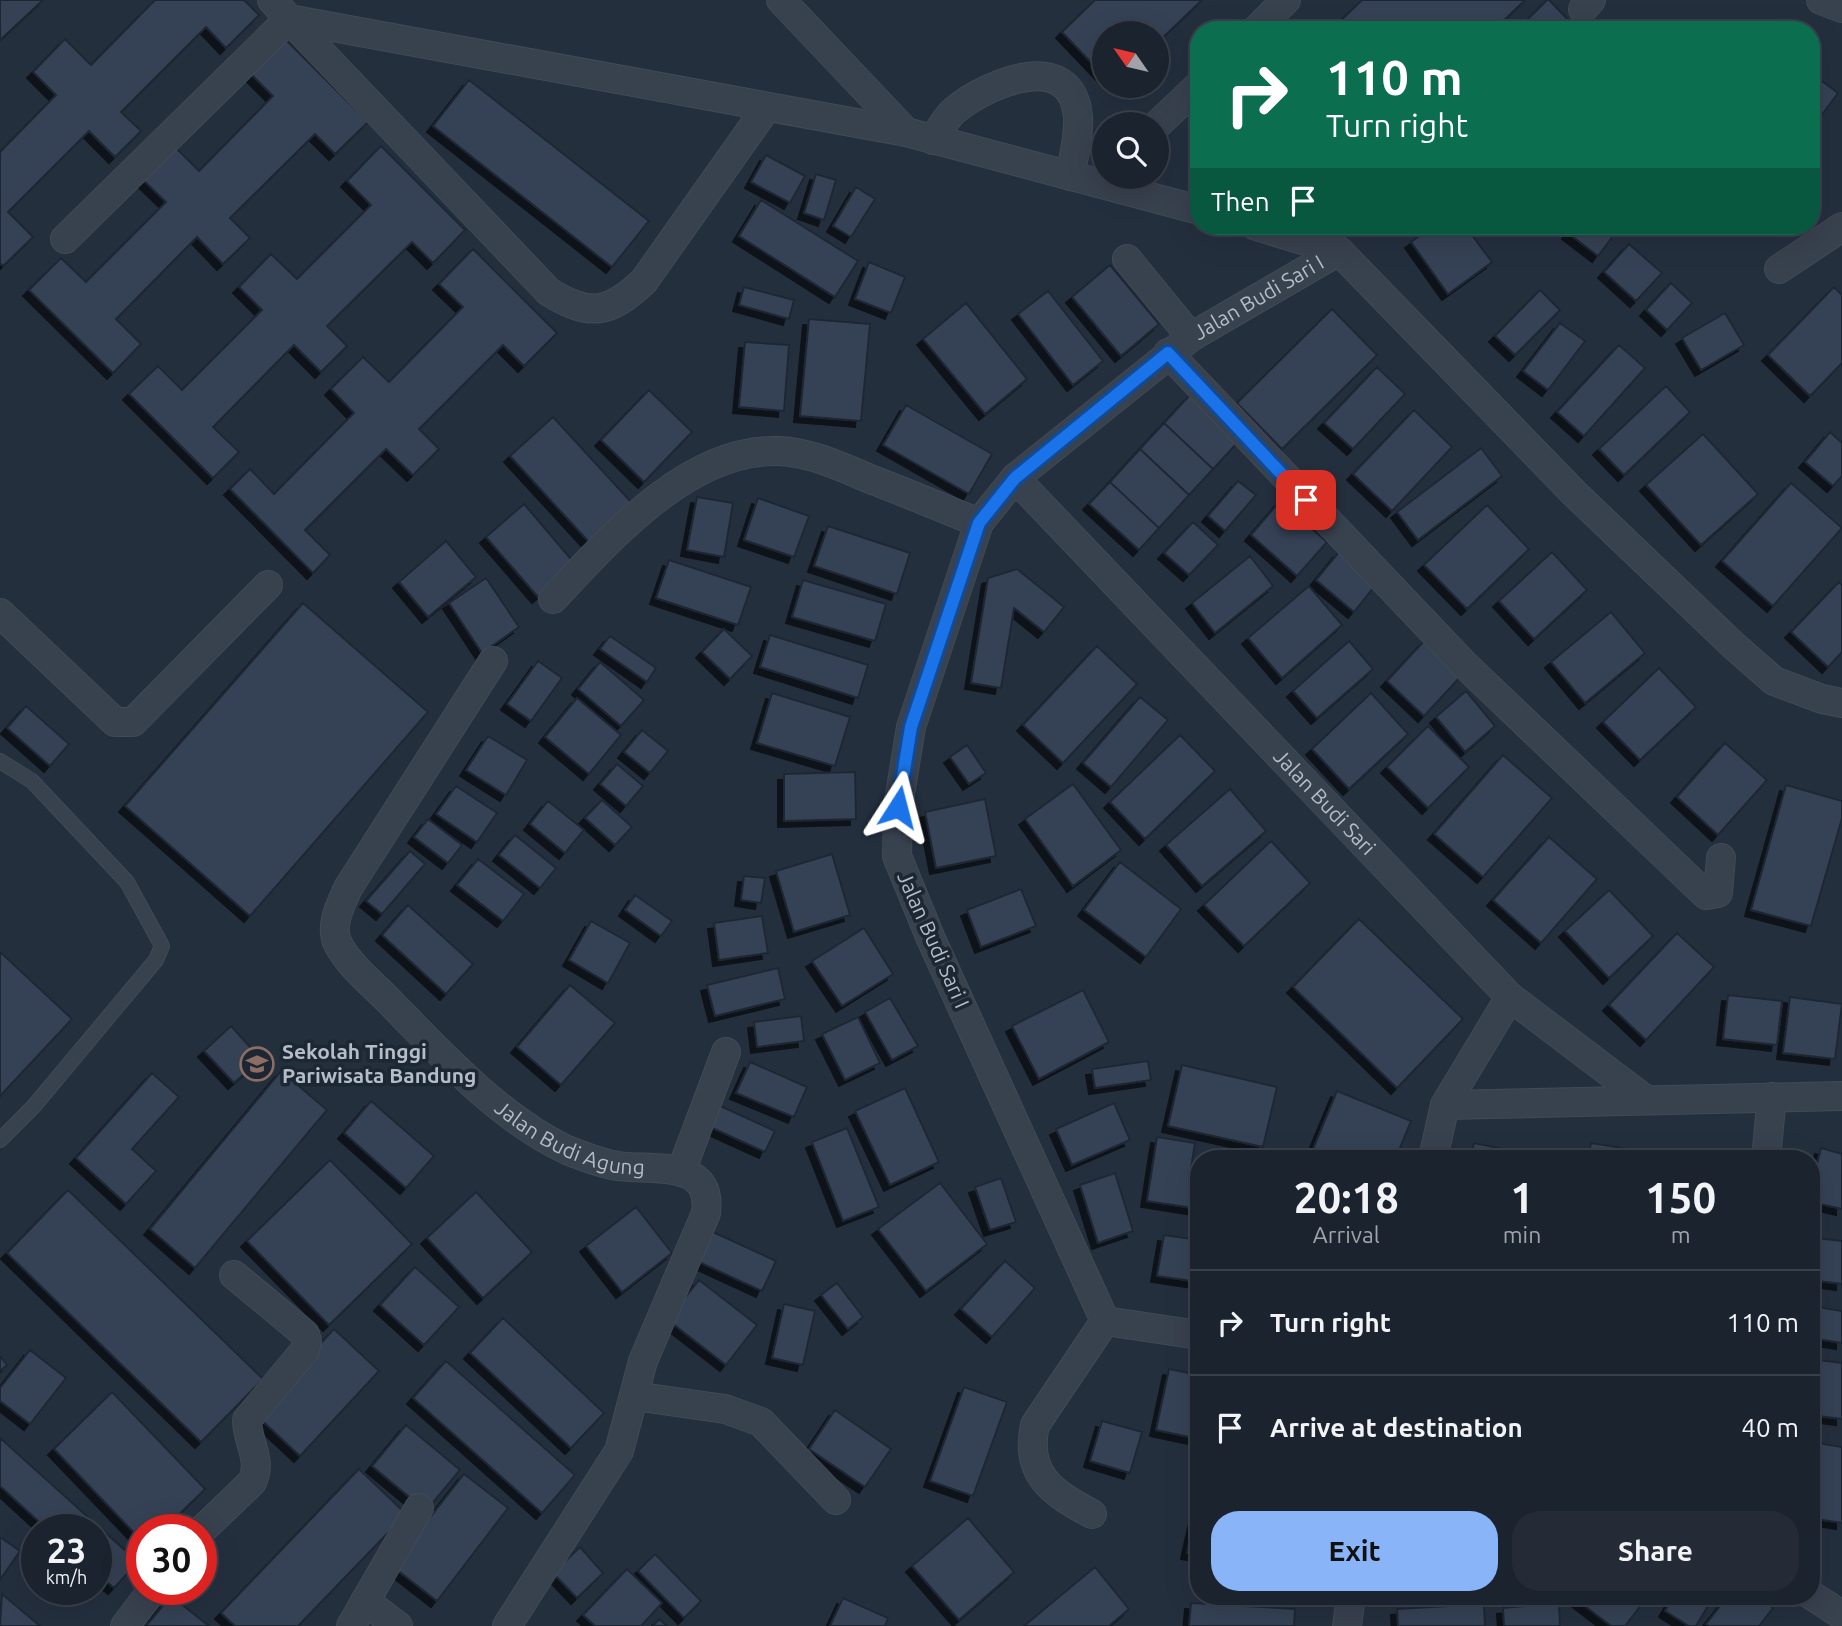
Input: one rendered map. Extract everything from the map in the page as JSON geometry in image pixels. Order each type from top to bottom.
[{"type":"street","points":[[781,0],[919,136]]},
{"type":"street","points":[[1265,21],[1286,0]]},
{"type":"street","points":[[1821,0],[1842,8]]},
{"type":"street","points":[[281,10],[548,292],[570,305],[589,309],[609,307],[622,302],[644,281],[767,107]]},
{"type":"street","points":[[281,10],[919,136],[1070,176],[1092,178]]},
{"type":"street","points":[[65,239],[281,10]]},
{"type":"street","points":[[919,136],[971,100],[1008,82],[1043,75],[1059,80],[1069,91],[1078,115],[1077,139],[1070,176]]},
{"type":"street","points":[[1169,114],[1190,94]]},
{"type":"street","points":[[1133,189],[1190,207]]},
{"type":"street","points":[[1779,269],[1842,227]]},
{"type":"street","points":[[1286,235],[1339,251],[1574,493],[1732,645],[1774,681],[1822,699],[1842,702]]},
{"type":"street","name":"Jalan Budi Sari I","points":[[1104,1321],[897,856],[898,807],[911,727],[979,523],[1015,478],[1180,345],[1339,251]]},
{"type":"street","points":[[1127,259],[1180,345],[1464,664],[1706,895],[1718,893],[1721,858]]},
{"type":"street","points":[[553,599],[613,536],[658,500],[698,471],[735,457],[779,451],[825,460],[979,523]]},
{"type":"street","name":"Jalan Budi Sari","points":[[1015,478],[1510,998],[1646,1100]]},
{"type":"street","points":[[0,613],[115,723],[133,722],[268,586]]},
{"type":"street","name":"Jalan Budi Agung","points":[[493,661],[348,888],[336,917],[337,942],[353,965],[428,1041],[521,1124],[568,1150],[617,1166],[682,1169]]},
{"type":"street","points":[[1435,1150],[1445,1105],[1510,998]]},
{"type":"street","points":[[507,1626],[619,1451],[643,1361],[706,1213],[708,1200],[700,1185],[682,1169],[726,1052]]},
{"type":"street","points":[[1445,1105],[1842,1096]]},
{"type":"street","points":[[1767,1150],[1772,1097]]},
{"type":"street","points":[[217,1516],[252,1482],[258,1472],[247,1431],[247,1420],[305,1350],[307,1340],[305,1334],[234,1275]]},
{"type":"street","points":[[1092,1514],[1061,1498],[1035,1471],[1031,1440],[1035,1426],[1104,1321],[1190,1334]]},
{"type":"street","points":[[634,1396],[725,1409],[761,1422],[836,1500]]},
{"type":"street","points":[[351,1626],[419,1508]]},
{"type":"street","points":[[365,1601],[398,1626]]},
{"type":"street","points":[[1820,1601],[1842,1615]]},
{"type":"street","points":[[125,1626],[141,1605]]},
{"type":"street","points":[[1347,1626],[1350,1605]]},
{"type":"lane","points":[[0,761],[32,781],[127,882],[162,946],[156,960],[34,1106],[0,1140]]},
{"type":"building","points":[[0,0],[43,0],[0,40]]},
{"type":"building","points":[[155,0],[244,0],[259,15],[226,48],[206,27],[121,112],[141,131],[115,157],[89,131],[8,212],[33,237],[3,266],[0,263],[0,152],[56,95],[33,72],[65,39],[91,65]]},
{"type":"building","points":[[1095,0],[1202,0],[1169,32],[1169,21],[1092,21],[1092,63],[1062,32]]},
{"type":"building","points":[[1362,0],[1525,0],[1503,21],[1340,21]]},
{"type":"building","points":[[1549,0],[1569,21],[1526,21]]},
{"type":"building","points":[[284,38],[368,122],[335,154],[315,134],[230,218],[250,238],[223,264],[197,237],[116,319],[141,344],[113,373],[29,290],[61,258],[86,282],[166,202],[142,179],[174,146],[199,171],[273,96],[250,73]]},
{"type":"building","points":[[469,80],[649,221],[612,267],[433,126]]},
{"type":"building","points":[[1820,80],[1838,93],[1820,115]]},
{"type":"building","points":[[381,146],[465,230],[433,263],[412,242],[327,326],[347,346],[321,372],[294,345],[213,427],[239,452],[213,478],[129,394],[158,366],[182,390],[262,310],[239,287],[271,254],[297,279],[371,205],[347,181]]},
{"type":"building","points":[[766,155],[805,176],[790,203],[751,182]]},
{"type":"building","points":[[816,174],[836,180],[824,220],[804,213]]},
{"type":"building","points":[[856,187],[875,199],[851,237],[833,226]]},
{"type":"building","points":[[761,200],[858,261],[835,297],[739,236]]},
{"type":"building","points":[[1421,235],[1472,235],[1492,262],[1448,294],[1411,242]]},
{"type":"building","points":[[1571,235],[1612,235],[1598,256]]},
{"type":"building","points":[[1629,244],[1662,273],[1636,301],[1604,272]]},
{"type":"building","points":[[473,249],[557,333],[524,366],[503,345],[419,429],[439,449],[413,475],[386,449],[305,530],[330,555],[313,573],[230,489],[250,469],[274,494],[354,413],[331,389],[363,357],[389,382],[463,307],[439,284]]},
{"type":"building","points":[[869,262],[905,277],[891,313],[855,299]]},
{"type":"building","points":[[1110,265],[1159,324],[1121,356],[1072,297]]},
{"type":"building","points":[[1671,283],[1692,303],[1667,330],[1646,310]]},
{"type":"building","points":[[744,287],[794,300],[789,319],[739,305]]},
{"type":"building","points":[[1834,287],[1842,295],[1842,363],[1810,396],[1768,355]]},
{"type":"building","points":[[1540,290],[1560,310],[1515,355],[1495,336]]},
{"type":"building","points":[[1048,291],[1103,361],[1073,385],[1018,314]]},
{"type":"building","points":[[966,303],[1027,379],[985,414],[923,339]]},
{"type":"building","points":[[1332,309],[1377,355],[1282,449],[1237,403]]},
{"type":"building","points":[[1725,313],[1744,345],[1701,370],[1682,338]]},
{"type":"building","points":[[809,319],[870,324],[861,421],[800,416]]},
{"type":"building","points":[[1560,323],[1585,341],[1548,390],[1523,371]]},
{"type":"building","points":[[745,342],[789,345],[784,411],[739,407]]},
{"type":"building","points":[[1619,345],[1645,368],[1584,436],[1557,412]]},
{"type":"building","points":[[1377,367],[1405,394],[1353,449],[1324,423]]},
{"type":"building","points":[[1666,386],[1690,412],[1624,475],[1599,449]]},
{"type":"building","points":[[649,390],[692,432],[644,482],[601,440]]},
{"type":"building","points":[[1190,395],[1239,441],[1213,469],[1164,423]]},
{"type":"building","points":[[906,405],[992,454],[969,494],[883,445]]},
{"type":"building","points":[[1414,410],[1452,447],[1392,511],[1353,474]]},
{"type":"building","points":[[553,417],[631,502],[589,542],[510,456]]},
{"type":"building","points":[[1164,423],[1213,469],[1189,495],[1140,449]]},
{"type":"building","points":[[1830,432],[1842,443],[1842,476],[1833,486],[1805,462]]},
{"type":"building","points":[[1703,434],[1758,494],[1701,545],[1646,485]]},
{"type":"building","points":[[1481,448],[1502,476],[1418,540],[1397,512]]},
{"type":"building","points":[[1140,449],[1189,495],[1159,528],[1110,482]]},
{"type":"building","points":[[1238,481],[1256,495],[1225,531],[1208,516]]},
{"type":"building","points":[[1110,482],[1159,528],[1139,550],[1089,504]]},
{"type":"building","points":[[1791,483],[1842,528],[1773,606],[1722,561]]},
{"type":"building","points":[[697,497],[733,503],[724,557],[687,550]]},
{"type":"building","points":[[758,498],[809,516],[794,557],[744,540]]},
{"type":"building","points":[[1280,501],[1327,542],[1297,576],[1251,535]]},
{"type":"building","points":[[524,504],[576,565],[538,597],[486,537]]},
{"type":"building","points":[[1487,505],[1529,549],[1467,609],[1424,565]]},
{"type":"building","points":[[1193,522],[1218,545],[1189,575],[1164,553]]},
{"type":"building","points":[[828,526],[910,553],[897,594],[814,566]]},
{"type":"building","points":[[446,541],[476,577],[428,617],[399,582]]},
{"type":"building","points":[[1339,552],[1377,583],[1354,612],[1316,580]]},
{"type":"building","points":[[1552,552],[1587,590],[1534,639],[1499,601]]},
{"type":"building","points":[[1250,556],[1273,586],[1215,633],[1192,603]]},
{"type":"building","points":[[669,560],[751,587],[738,625],[656,598]]},
{"type":"building","points":[[1017,569],[1064,607],[1044,632],[1014,608],[1001,688],[971,683],[988,578]]},
{"type":"building","points":[[486,578],[519,627],[482,653],[449,603]]},
{"type":"building","points":[[803,580],[886,604],[875,641],[792,617]]},
{"type":"building","points":[[1839,582],[1842,585],[1842,652],[1828,667],[1791,632]]},
{"type":"building","points":[[1309,586],[1342,625],[1282,678],[1248,638]]},
{"type":"building","points":[[303,603],[428,712],[250,916],[125,806]]},
{"type":"building","points":[[1611,612],[1645,653],[1585,703],[1551,662]]},
{"type":"building","points":[[724,629],[752,656],[730,679],[702,652]]},
{"type":"building","points":[[770,635],[868,665],[858,698],[760,667]]},
{"type":"building","points":[[610,636],[656,668],[647,682],[600,649]]},
{"type":"building","points":[[1425,640],[1462,675],[1424,716],[1387,681]]},
{"type":"building","points":[[1349,641],[1373,669],[1317,718],[1293,691]]},
{"type":"building","points":[[1097,646],[1137,684],[1063,763],[1023,725]]},
{"type":"building","points":[[538,661],[562,678],[531,721],[507,704]]},
{"type":"building","points":[[600,662],[644,700],[621,726],[578,689]]},
{"type":"building","points":[[1659,668],[1696,707],[1640,760],[1603,722]]},
{"type":"building","points":[[1466,691],[1495,726],[1465,752],[1436,717]]},
{"type":"building","points":[[772,693],[850,717],[835,766],[757,743]]},
{"type":"building","points":[[1371,693],[1408,734],[1349,789],[1312,749]]},
{"type":"building","points":[[1140,697],[1168,720],[1111,787],[1083,763]]},
{"type":"building","points":[[577,698],[621,735],[589,774],[545,737]]},
{"type":"building","points":[[26,706],[69,744],[50,766],[7,728]]},
{"type":"building","points":[[1428,726],[1469,767],[1428,808],[1387,767]]},
{"type":"building","points":[[642,730],[668,751],[650,773],[624,752]]},
{"type":"building","points":[[1180,735],[1215,771],[1145,839],[1110,802]]},
{"type":"building","points":[[488,736],[527,760],[506,795],[466,770]]},
{"type":"building","points":[[1725,743],[1767,780],[1718,835],[1677,797]]},
{"type":"building","points":[[967,745],[986,773],[969,784],[950,757]]},
{"type":"building","points":[[1503,755],[1552,798],[1483,877],[1434,834]]},
{"type":"building","points":[[617,764],[643,786],[626,806],[600,784]]},
{"type":"building","points":[[855,772],[856,819],[784,821],[784,774]]},
{"type":"building","points":[[1073,784],[1121,850],[1073,886],[1025,819]]},
{"type":"building","points":[[1786,785],[1842,801],[1842,818],[1811,926],[1751,910]]},
{"type":"building","points":[[456,786],[497,813],[477,842],[436,814]]},
{"type":"building","points":[[1230,789],[1266,831],[1202,886],[1166,845]]},
{"type":"building","points":[[985,799],[996,856],[936,868],[925,812]]},
{"type":"building","points":[[602,800],[632,827],[615,845],[585,818]]},
{"type":"building","points":[[548,801],[584,830],[565,853],[530,824]]},
{"type":"building","points":[[428,819],[462,845],[448,863],[414,837]]},
{"type":"building","points":[[515,835],[556,868],[540,888],[499,855]]},
{"type":"building","points":[[1549,837],[1597,879],[1541,943],[1493,900]]},
{"type":"building","points":[[1271,841],[1310,883],[1244,946],[1204,905]]},
{"type":"building","points":[[410,851],[425,864],[382,914],[366,901]]},
{"type":"building","points":[[832,854],[850,915],[794,932],[776,871]]},
{"type":"building","points":[[478,859],[524,894],[503,921],[457,885]]},
{"type":"building","points":[[1120,862],[1181,909],[1146,957],[1084,910]]},
{"type":"building","points":[[744,876],[765,878],[761,903],[741,900]]},
{"type":"building","points":[[1021,889],[1036,926],[981,947],[967,910]]},
{"type":"building","points":[[1609,890],[1653,936],[1609,978],[1565,931]]},
{"type":"building","points":[[635,895],[672,921],[661,936],[625,910]]},
{"type":"building","points":[[408,905],[473,964],[446,994],[382,935]]},
{"type":"building","points":[[762,916],[768,953],[719,960],[714,923]]},
{"type":"building","points":[[1359,919],[1463,1019],[1397,1088],[1293,987]]},
{"type":"building","points":[[591,921],[630,943],[608,983],[569,960]]},
{"type":"building","points":[[864,928],[893,974],[842,1006],[812,961]]},
{"type":"building","points":[[1677,933],[1714,967],[1646,1040],[1609,1005]]},
{"type":"building","points":[[0,952],[72,1019],[0,1096]]},
{"type":"building","points":[[778,968],[785,999],[715,1016],[707,985]]},
{"type":"building","points":[[570,985],[615,1023],[561,1085],[517,1047]]},
{"type":"building","points":[[1083,990],[1109,1042],[1039,1079],[1012,1026]]},
{"type":"building","points":[[1728,995],[1782,1001],[1777,1045],[1723,1039]]},
{"type":"building","points":[[1790,997],[1842,1004],[1835,1059],[1783,1053]]},
{"type":"building","points":[[890,998],[918,1046],[892,1060],[865,1012]]},
{"type":"building","points":[[801,1016],[804,1041],[757,1047],[754,1022]]},
{"type":"building","points":[[858,1017],[880,1063],[845,1080],[822,1034]]},
{"type":"building","points":[[231,1026],[261,1059],[234,1083],[204,1051]]},
{"type":"building","points":[[1148,1061],[1151,1080],[1095,1088],[1092,1069]]},
{"type":"building","points":[[750,1062],[807,1087],[794,1117],[736,1093]]},
{"type":"building","points":[[1182,1065],[1277,1087],[1263,1147],[1168,1126]]},
{"type":"building","points":[[281,1071],[327,1110],[195,1268],[150,1229]]},
{"type":"building","points":[[152,1073],[179,1097],[132,1149],[156,1171],[126,1204],[76,1158]]},
{"type":"building","points":[[905,1088],[939,1162],[890,1185],[855,1111]]},
{"type":"building","points":[[1337,1091],[1411,1121],[1399,1150],[1313,1150]]},
{"type":"building","points":[[371,1101],[434,1156],[406,1188],[344,1133]]},
{"type":"building","points":[[1114,1103],[1130,1140],[1072,1165],[1056,1129]]},
{"type":"building","points":[[718,1105],[775,1131],[765,1152],[708,1126]]},
{"type":"building","points":[[847,1128],[879,1207],[843,1221],[812,1142]]},
{"type":"building","points":[[1157,1137],[1195,1143],[1194,1150],[1190,1150],[1190,1208],[1147,1201]]},
{"type":"building","points":[[1474,1143],[1508,1150],[1472,1150]]},
{"type":"building","points":[[1591,1143],[1636,1150],[1590,1150]]},
{"type":"building","points":[[1821,1148],[1842,1154],[1842,1209],[1820,1204]]},
{"type":"building","points":[[330,1160],[412,1244],[329,1325],[247,1241]]},
{"type":"building","points":[[1115,1173],[1133,1231],[1098,1243],[1080,1185]]},
{"type":"building","points":[[1001,1178],[1016,1222],[990,1230],[975,1187]]},
{"type":"building","points":[[940,1183],[987,1244],[926,1291],[878,1229]]},
{"type":"building","points":[[68,1190],[263,1379],[201,1442],[7,1253]]},
{"type":"building","points":[[476,1192],[532,1252],[483,1298],[427,1238]]},
{"type":"building","points":[[636,1207],[672,1253],[622,1292],[586,1246]]},
{"type":"building","points":[[713,1232],[776,1261],[762,1291],[699,1262]]},
{"type":"building","points":[[1164,1235],[1190,1239],[1190,1281],[1157,1276]]},
{"type":"building","points":[[1820,1238],[1842,1241],[1842,1284],[1820,1281]]},
{"type":"building","points":[[1005,1261],[1035,1288],[992,1337],[961,1309]]},
{"type":"building","points":[[415,1267],[459,1307],[424,1345],[380,1305]]},
{"type":"building","points":[[699,1280],[757,1325],[726,1365],[668,1320]]},
{"type":"building","points":[[837,1283],[863,1317],[848,1329],[821,1295]]},
{"type":"building","points":[[784,1304],[815,1311],[803,1365],[772,1358]]},
{"type":"building","points":[[1820,1307],[1842,1311],[1842,1343],[1820,1339]]},
{"type":"building","points":[[503,1318],[604,1413],[571,1448],[470,1353]]},
{"type":"building","points":[[334,1329],[379,1371],[300,1456],[255,1414]]},
{"type":"building","points":[[30,1350],[66,1378],[30,1424],[0,1401],[0,1388]]},
{"type":"building","points":[[0,1356],[7,1365],[0,1371]]},
{"type":"building","points":[[1820,1360],[1842,1363],[1842,1419],[1820,1416]]},
{"type":"building","points":[[446,1361],[575,1475],[542,1513],[413,1398]]},
{"type":"building","points":[[1169,1369],[1190,1373],[1190,1437],[1156,1430]]},
{"type":"building","points":[[964,1387],[1007,1402],[973,1496],[930,1481]]},
{"type":"building","points":[[112,1392],[205,1489],[179,1514],[126,1514],[126,1524],[54,1449]]},
{"type":"building","points":[[835,1410],[891,1449],[865,1487],[809,1449]]},
{"type":"building","points":[[1102,1421],[1142,1432],[1130,1473],[1090,1461]]},
{"type":"building","points":[[406,1425],[460,1470],[426,1511],[372,1466]]},
{"type":"building","points":[[0,1438],[85,1514],[31,1514],[0,1486]]},
{"type":"building","points":[[1820,1443],[1842,1447],[1842,1523],[1820,1519]]},
{"type":"building","points":[[359,1469],[406,1514],[298,1626],[235,1626],[221,1613]]},
{"type":"building","points":[[464,1474],[508,1508],[437,1601],[392,1566]]},
{"type":"building","points":[[968,1518],[1014,1572],[959,1620],[912,1566]]},
{"type":"building","points":[[0,1537],[20,1551],[0,1580]]},
{"type":"building","points":[[112,1539],[126,1551],[126,1575],[114,1588]]},
{"type":"building","points":[[580,1547],[603,1573],[577,1598],[553,1573]]},
{"type":"building","points":[[655,1554],[701,1601],[684,1618],[638,1571]]},
{"type":"building","points":[[1095,1567],[1129,1609],[1109,1626],[1024,1626]]},
{"type":"building","points":[[627,1569],[662,1603],[641,1626],[595,1626],[583,1615]]},
{"type":"building","points":[[2,1594],[40,1626],[0,1626]]},
{"type":"building","points":[[843,1598],[888,1618],[885,1626],[830,1626]]},
{"type":"building","points":[[164,1605],[182,1605],[209,1626],[146,1626]]},
{"type":"building","points":[[1191,1605],[1295,1609],[1294,1626],[1189,1626]]},
{"type":"building","points":[[1484,1605],[1485,1626],[1398,1626],[1397,1609]]},
{"type":"building","points":[[1559,1605],[1560,1626],[1504,1626],[1503,1608]]},
{"type":"building","points":[[1584,1605],[1641,1605],[1625,1626],[1611,1626]]},
{"type":"building","points":[[1669,1605],[1708,1606],[1696,1626],[1689,1626],[1665,1611]]},
{"type":"building","points":[[1721,1605],[1769,1605],[1773,1608],[1759,1626],[1706,1624]]},
{"type":"building","points":[[659,1619],[667,1626],[653,1626]]},
{"type":"place","name":"Sekolah Tinggi Pariwisata Bandung","points":[[257,1064]]},
{"type":"route","points":[[898,807],[911,727],[979,523],[1015,478],[1168,353],[1306,500]]}]
